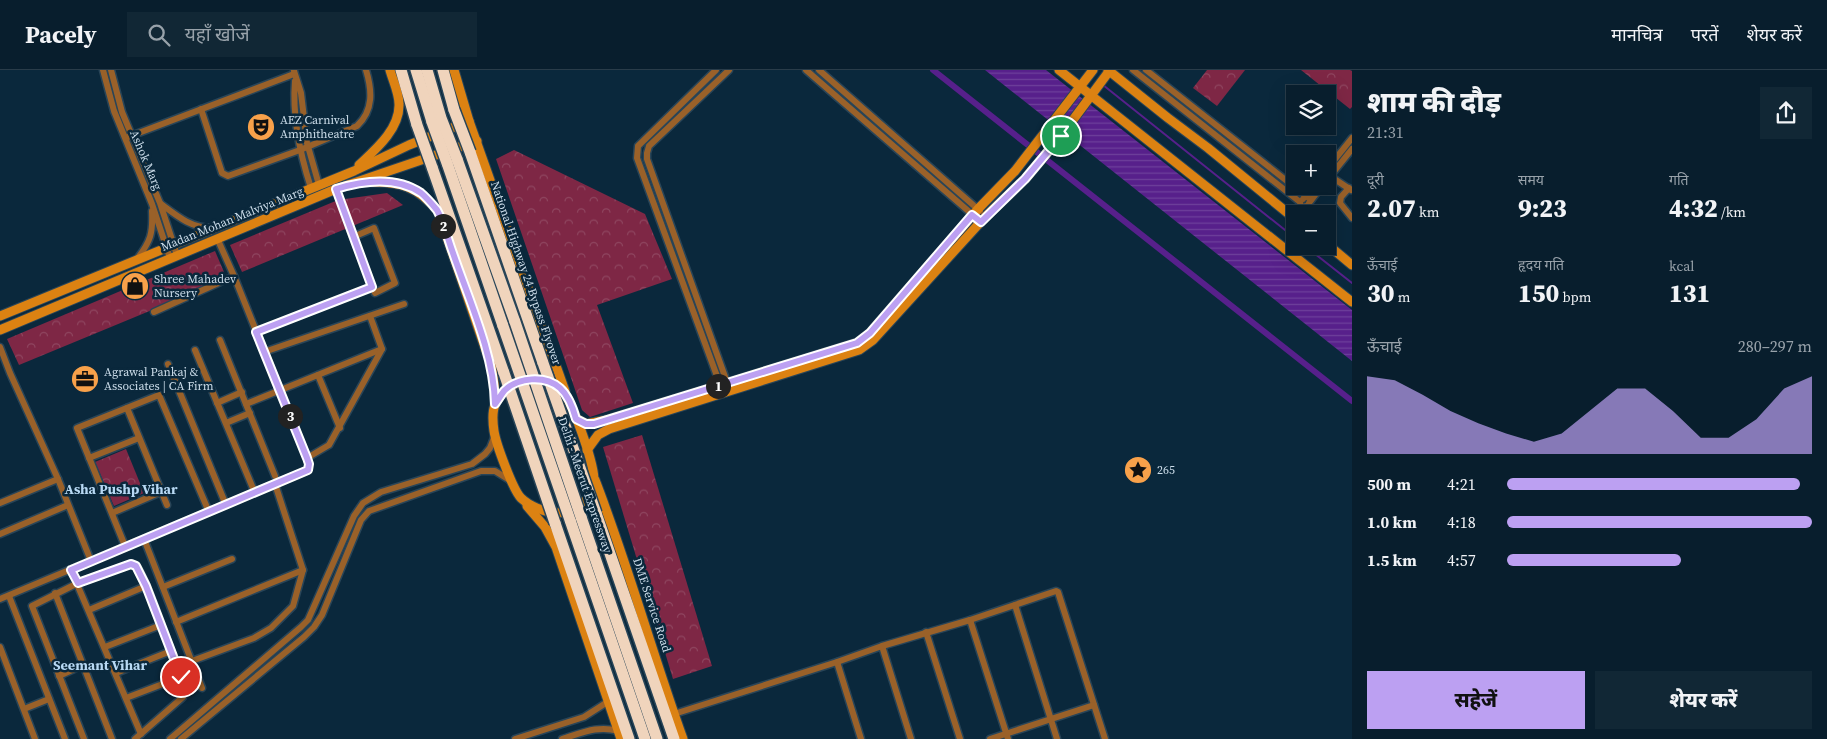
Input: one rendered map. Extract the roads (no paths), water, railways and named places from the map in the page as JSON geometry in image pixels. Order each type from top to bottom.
[{"type":"highway","points":[[401,70],[447,213],[543,484],[624,736]]},
{"type":"highway","name":"Delhi - Meerut Expressway","points":[[416,70],[515,322],[626,665],[645,739]]},
{"type":"highway","name":"Delhi - Meerut Expressway","points":[[427,70],[437,120]]},
{"type":"highway","name":"National Highway 24 Bypass Flyover","points":[[443,70],[456,115],[674,739]]},
{"type":"highway","name":"Delhi - Meerut Expressway","points":[[452,161],[503,326],[626,665],[657,739]]},
{"type":"main road","points":[[354,170],[381,143],[393,126],[399,113],[400,103],[390,70]]},
{"type":"main road","points":[[454,70],[469,121],[567,397]]},
{"type":"main road","points":[[1059,70],[1352,302]]},
{"type":"main road","points":[[587,450],[598,435],[609,429],[857,343],[870,333],[975,212],[1015,171],[1093,70]]},
{"type":"main road","points":[[576,419],[586,424],[600,422],[859,350],[874,340],[984,219],[1025,179],[1061,136],[1108,72],[1286,209]]},
{"type":"main road","name":"Madan Mohan Malviya Marg","points":[[0,316],[469,121]]},
{"type":"main road","name":"Madan Mohan Malviya Marg","points":[[0,330],[336,189],[477,141]]},
{"type":"main road","points":[[354,183],[382,182],[407,186],[422,194],[438,211],[491,365],[494,383],[495,404],[493,414],[495,435],[512,482],[520,498],[545,527],[556,547],[609,701],[624,736]]},
{"type":"main road","points":[[1336,252],[1352,265]]},
{"type":"main road","points":[[495,404],[508,388],[526,380],[548,381],[560,388],[572,404],[595,480],[593,489],[586,501],[573,508],[556,513],[537,508],[520,498]]},
{"type":"main road","name":"DME Service Road","points":[[595,480],[616,534],[683,739]]},
{"type":"street","name":"Ashok Marg","points":[[103,70],[114,111],[171,246]]},
{"type":"street","name":"Ashok Marg","points":[[111,70],[122,112],[160,203],[173,257]]},
{"type":"street","points":[[201,109],[222,173],[226,176],[308,147],[357,126],[369,110],[371,96],[366,70]]},
{"type":"street","points":[[716,70],[638,146],[636,151],[637,158],[725,388]]},
{"type":"street","points":[[725,388],[647,159],[647,153],[649,146],[729,70]]},
{"type":"street","points":[[806,70],[984,219]]},
{"type":"street","points":[[820,70],[975,212]]},
{"type":"street","points":[[1133,70],[1301,205]]},
{"type":"street","points":[[1146,70],[1308,198]]},
{"type":"street","points":[[125,138],[294,74]]},
{"type":"street","points":[[294,74],[301,93],[315,186]]},
{"type":"street","points":[[294,74],[294,95],[300,150],[315,186]]},
{"type":"street","points":[[1336,158],[1352,138]]},
{"type":"street","points":[[1336,168],[1352,149]]},
{"type":"street","points":[[1336,181],[1350,190],[1340,199],[1340,203],[1352,218]]},
{"type":"street","points":[[336,189],[353,237],[374,293],[394,285],[395,282],[375,229],[353,237]]},
{"type":"street","points":[[1303,205],[1312,195]]},
{"type":"street","points":[[160,203],[179,218],[198,227],[214,228]]},
{"type":"street","points":[[137,260],[148,244],[152,233],[152,204]]},
{"type":"street","points":[[0,600],[306,471],[309,467],[234,276],[217,238]]},
{"type":"street","points":[[154,312],[234,276]]},
{"type":"street","points":[[256,332],[372,287]]},
{"type":"street","points":[[264,352],[404,304]]},
{"type":"street","points":[[307,458],[328,447],[382,349],[370,316]]},
{"type":"street","points":[[220,340],[275,476]]},
{"type":"street","points":[[0,347],[58,479],[91,562]]},
{"type":"street","points":[[246,404],[382,349]]},
{"type":"street","points":[[195,350],[254,493]]},
{"type":"street","points":[[168,364],[226,505]]},
{"type":"street","points":[[318,375],[340,428]]},
{"type":"street","points":[[217,403],[242,392]]},
{"type":"street","points":[[125,546],[77,428],[158,395],[209,512]]},
{"type":"street","points":[[127,408],[167,506]]},
{"type":"street","points":[[226,423],[250,413]]},
{"type":"street","points":[[170,739],[308,620],[354,516],[363,503],[381,492],[472,464],[490,448],[495,435]]},
{"type":"street","points":[[89,458],[139,438]]},
{"type":"street","points":[[181,739],[314,627],[322,615],[361,520],[369,510],[481,470],[495,472],[512,482]]},
{"type":"street","points":[[0,503],[58,479]]},
{"type":"street","points":[[192,661],[254,638],[271,628],[293,606],[303,570],[275,484]]},
{"type":"street","points":[[112,513],[161,492]]},
{"type":"street","points":[[381,492],[389,502]]},
{"type":"street","points":[[0,534],[68,505]]},
{"type":"street","points":[[144,539],[202,688]]},
{"type":"street","points":[[163,587],[232,559]]},
{"type":"street","points":[[84,739],[32,607],[33,604],[78,583],[131,564],[138,567],[146,586],[181,677],[184,693],[183,697],[135,739]]},
{"type":"street","points":[[71,570],[141,734]]},
{"type":"street","points":[[176,622],[303,570]]},
{"type":"street","points":[[89,610],[146,586]]},
{"type":"street","points":[[674,714],[926,632],[1058,592],[1105,739]]},
{"type":"street","points":[[55,593],[112,739]]},
{"type":"street","points":[[9,596],[65,739]]},
{"type":"street","points":[[1015,606],[1057,739]]},
{"type":"street","points":[[970,620],[1007,736]]},
{"type":"street","points":[[105,647],[161,625]]},
{"type":"street","points":[[926,632],[960,739]]},
{"type":"street","points":[[882,646],[911,739]]},
{"type":"street","points":[[0,647],[12,670],[35,739]]},
{"type":"street","points":[[116,674],[171,651]]},
{"type":"street","points":[[837,662],[861,739]]},
{"type":"street","points":[[59,676],[83,666]]},
{"type":"street","points":[[126,698],[181,677]]},
{"type":"street","points":[[24,709],[50,699]]},
{"type":"street","points":[[515,739],[584,718],[609,701]]},
{"type":"street","points":[[990,739],[1007,736],[1094,705]]},
{"type":"street","points":[[562,739],[594,728],[607,728],[624,736]]},
{"type":"waterway","points":[[933,70],[1352,401]]},
{"type":"waterway","points":[[1103,85],[1286,231]]},
{"type":"waterway","points":[[1316,255],[1352,283]]},
{"type":"place","name":"AEZ Carnival Amphitheatre","points":[[261,127]]},
{"type":"place","name":"Shree Mahadev Nursery","points":[[135,286]]},
{"type":"place","name":"Agrawal Pankaj & Associates | CA Firm","points":[[85,379]]},
{"type":"place","name":"265","points":[[1138,470]]},
{"type":"district","name":"Asha Pushp Vihar","points":[[121,489]]},
{"type":"district","name":"Seemant Vihar","points":[[100,665]]}]
